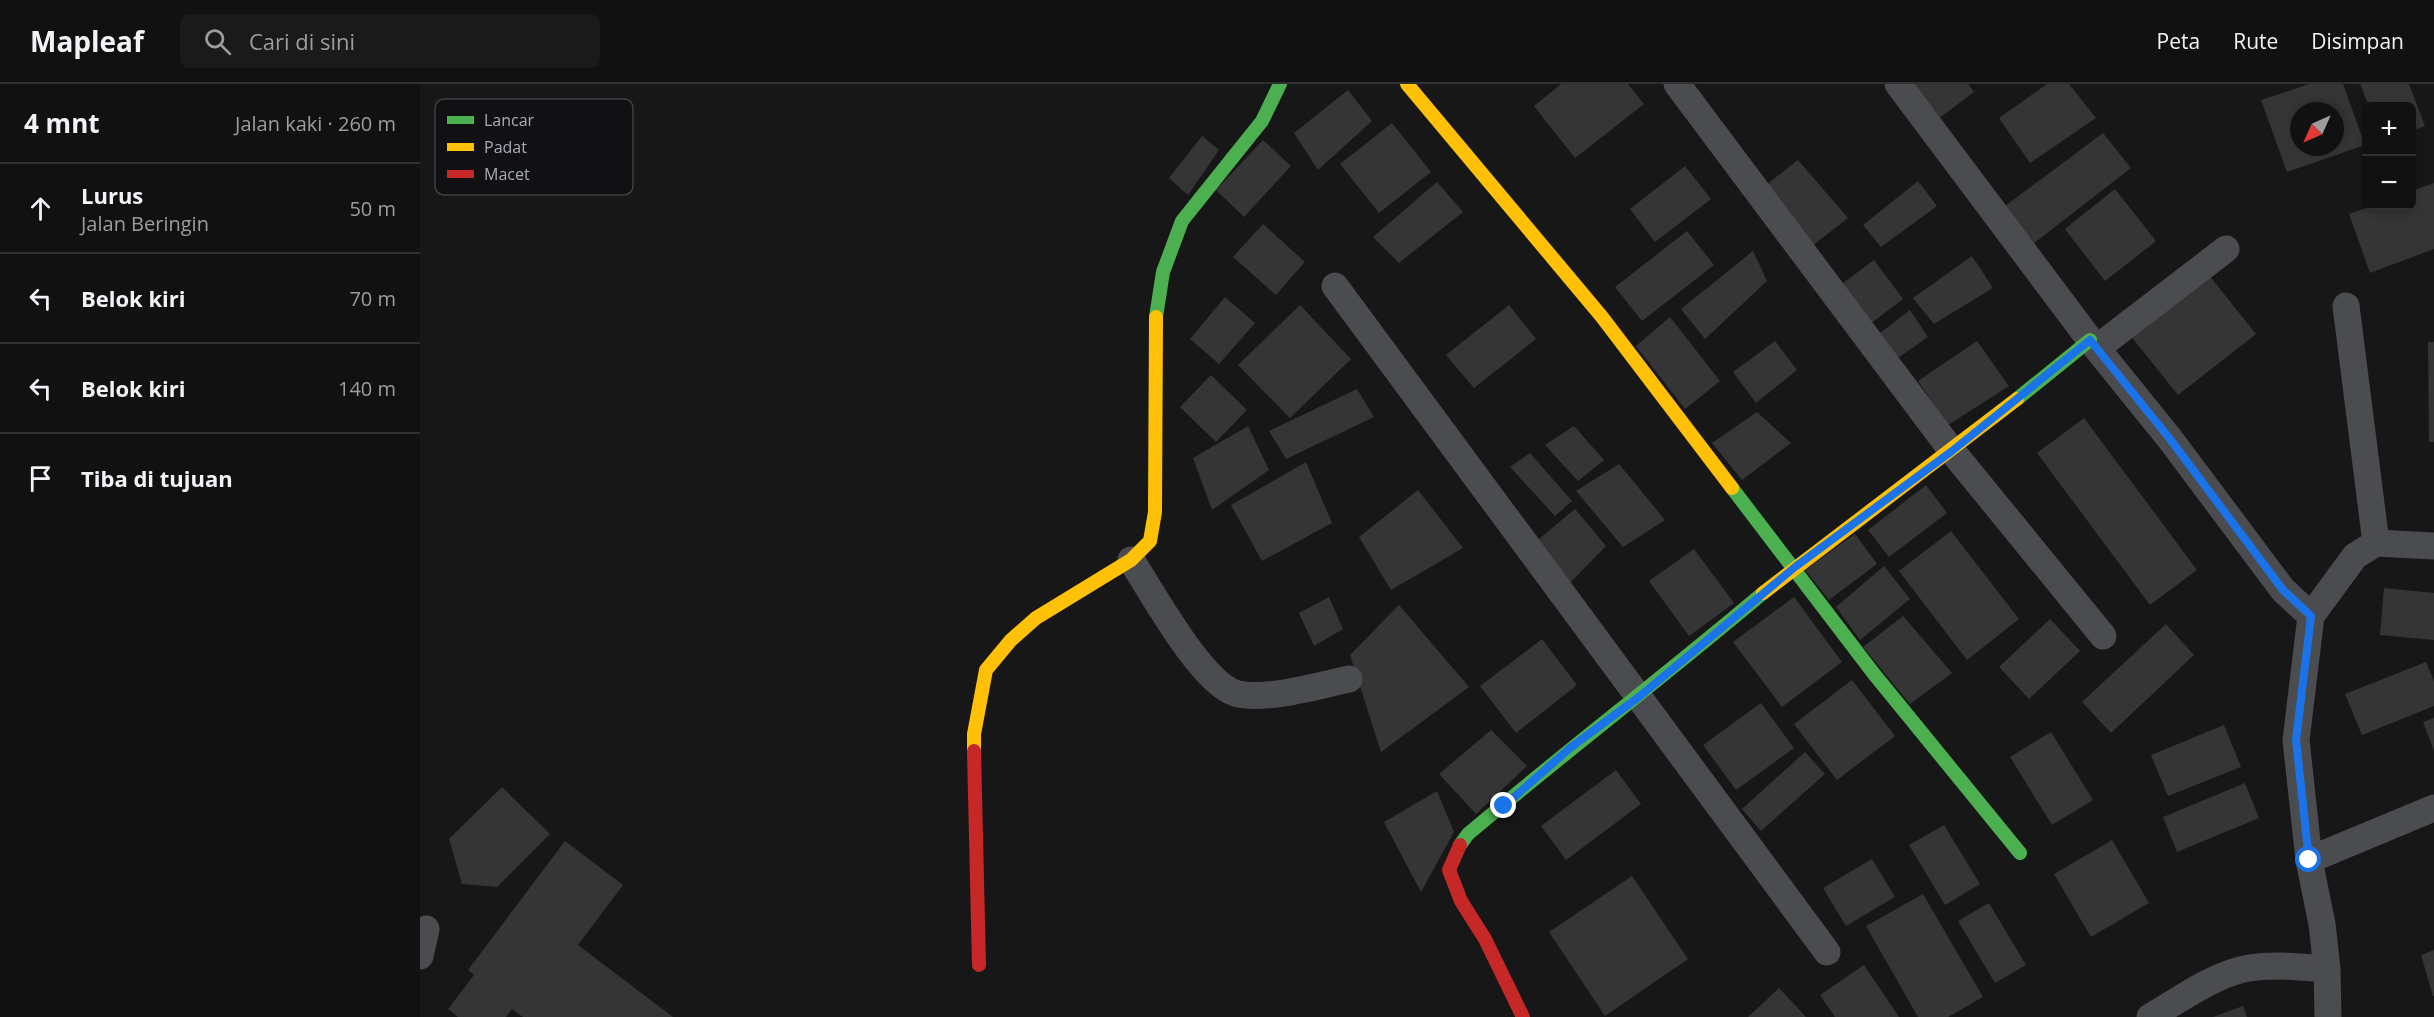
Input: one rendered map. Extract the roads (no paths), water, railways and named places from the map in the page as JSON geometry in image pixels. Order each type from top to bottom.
[{"type":"street","points":[[980,965],[974,734],[986,670],[1011,640],[1036,618],[1131,560],[1150,541],[1155,512],[1156,316],[1163,272],[1182,221],[1262,121],[1280,84]]},
{"type":"street","points":[[1407,84],[1602,317],[1795,567],[1874,674],[2020,853]]},
{"type":"street","points":[[1677,84],[1952,451],[2103,636]]},
{"type":"street","points":[[1898,84],[2093,344],[2170,439],[2283,590],[2309,614]]},
{"type":"street","points":[[1523,1017],[1485,939],[1461,901],[1449,870],[1456,850],[1468,834],[1570,748],[1640,696],[1795,567],[2093,344],[2226,249]]},
{"type":"street","points":[[1335,286],[1518,537],[1640,696],[1827,952]]},
{"type":"street","points":[[2346,306],[2376,543]]},
{"type":"street","points":[[2328,1017],[2319,968],[2322,924],[2309,860],[2296,740],[2309,614],[2355,556],[2376,543],[2434,546]]},
{"type":"street","points":[[1131,560],[1200,666],[1235,693],[1278,695],[1349,679]]},
{"type":"street","points":[[2309,860],[2434,807]]},
{"type":"street","points":[[420,956],[426,929]]},
{"type":"street","points":[[2150,1017],[2222,976],[2247,968],[2276,965],[2319,968]]}]
